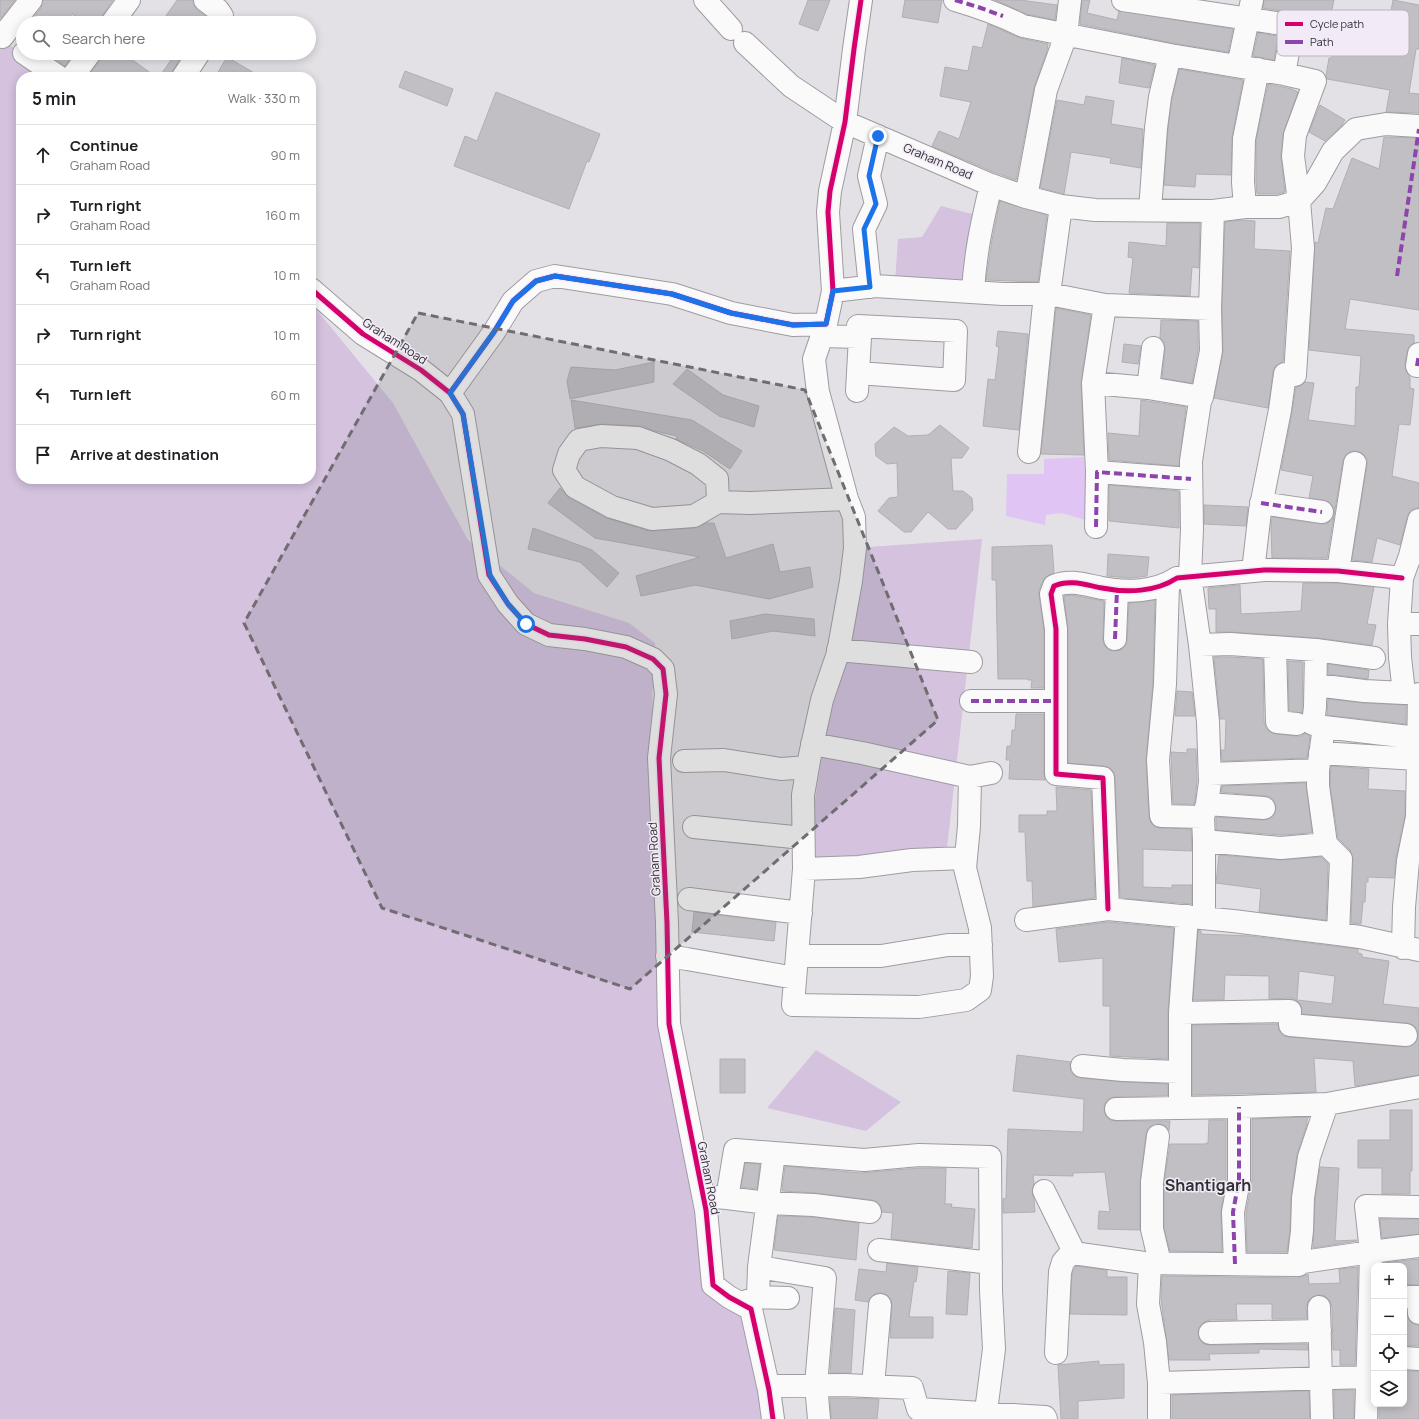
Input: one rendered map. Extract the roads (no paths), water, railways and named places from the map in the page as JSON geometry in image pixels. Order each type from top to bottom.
[{"type":"street","points":[[18,16],[31,0]]},
{"type":"street","points":[[117,16],[129,0]]},
{"type":"street","points":[[205,0],[218,10],[222,16]]},
{"type":"street","name":"Graham Road","points":[[705,0],[738,36],[791,86],[845,122],[991,185],[1026,197],[1061,206],[1095,210],[1213,211],[1245,207],[1279,207],[1299,201],[1316,183],[1334,151],[1356,128],[1386,124],[1419,126]]},
{"type":"street","points":[[861,0],[845,122],[830,191],[828,212],[833,291],[824,330],[814,359],[818,392],[847,499],[854,517],[855,548],[851,581],[838,650],[822,700],[803,795],[804,869],[793,1005],[919,1007],[966,1000],[980,990],[982,976],[980,928],[965,868],[969,826],[970,777]]},
{"type":"street","points":[[955,0],[978,7],[1005,8],[1023,26],[1248,67],[1315,81],[1295,135],[1293,156],[1303,248],[1290,375],[1280,410],[1262,503],[1253,571]]},
{"type":"street","points":[[1026,197],[1046,90],[1066,35],[1070,0]]},
{"type":"street","points":[[1123,0],[1250,9],[1277,19]]},
{"type":"street","points":[[1245,207],[1243,182],[1244,139],[1250,9]]},
{"type":"street","points":[[16,18],[1,37],[16,47]]},
{"type":"street","points":[[1150,210],[1156,128],[1160,97],[1170,54]]},
{"type":"street","points":[[1284,74],[1287,56]]},
{"type":"street","points":[[35,60],[52,72]]},
{"type":"street","points":[[76,72],[85,60]]},
{"type":"street","points":[[186,72],[194,60]]},
{"type":"street","points":[[870,287],[864,229],[876,204],[869,176],[878,136]]},
{"type":"street","points":[[973,292],[974,267],[981,226],[991,185]]},
{"type":"street","points":[[1029,452],[1044,304],[1049,294],[1061,206]]},
{"type":"street","points":[[1180,1108],[1180,1013],[1195,917],[1204,841],[1205,810],[1210,782],[1208,722],[1200,645],[1190,576],[1190,461],[1200,401],[1211,351],[1210,309],[1213,211]]},
{"type":"street","points":[[450,393],[494,332],[513,301],[536,281],[555,276],[672,294],[731,313],[860,337]]},
{"type":"street","points":[[833,291],[870,287],[1049,294],[1105,305],[1210,309]]},
{"type":"street","name":"Graham Road","points":[[316,293],[363,334],[421,370],[450,393],[463,414],[490,575],[508,604],[526,624],[549,635],[585,639],[626,647],[653,659],[663,669],[666,694],[660,758],[667,923],[669,1024],[706,1210],[713,1285],[728,1297],[749,1300],[768,1386],[773,1419]]},
{"type":"street","points":[[1096,527],[1097,472],[1093,383],[1105,305]]},
{"type":"street","points":[[858,326],[956,331],[954,380],[858,382],[860,337],[858,326]]},
{"type":"street","points":[[1148,388],[1153,348]]},
{"type":"street","points":[[1419,354],[1417,366],[1419,366]]},
{"type":"street","points":[[1093,383],[1148,388],[1202,397]]},
{"type":"street","points":[[718,502],[717,479],[698,464],[671,450],[638,438],[601,436],[579,440],[569,454],[564,470],[575,487],[606,504],[652,518],[694,516],[718,502],[750,503],[847,499]]},
{"type":"street","points":[[1338,571],[1354,463]]},
{"type":"street","points":[[1097,472],[1191,479]]},
{"type":"street","points":[[1262,503],[1322,512]]},
{"type":"street","points":[[1026,920],[1108,909],[1195,917],[1338,934],[1360,937],[1411,949],[1404,907],[1408,861],[1418,817],[1417,749],[1414,693],[1400,657],[1409,624],[1402,578],[1410,556],[1419,520]]},
{"type":"street","points":[[1108,909],[1102,778],[1056,774],[1056,629],[1051,594],[1054,586],[1061,582],[1082,583],[1104,589],[1139,591],[1168,584],[1177,578],[1253,571],[1338,571],[1402,578]]},
{"type":"street","points":[[1168,584],[1165,684],[1158,760],[1161,816],[1205,810],[1264,808]]},
{"type":"street","points":[[1115,639],[1117,590]]},
{"type":"street","points":[[1200,645],[1230,644],[1316,650],[1374,658]]},
{"type":"street","points":[[1275,647],[1277,722],[1297,724]]},
{"type":"street","points":[[838,650],[971,662]]},
{"type":"street","points":[[1316,650],[1316,685],[1313,724],[1417,749]]},
{"type":"street","points":[[1316,685],[1364,692],[1414,693]]},
{"type":"street","points":[[972,701],[1055,701]]},
{"type":"street","points":[[1324,727],[1319,761],[1318,786],[1326,844],[1341,859],[1338,934]]},
{"type":"street","points":[[812,744],[862,753],[970,777],[991,773]]},
{"type":"street","points":[[1210,774],[1417,749]]},
{"type":"street","points":[[684,761],[724,760],[781,769],[808,767]]},
{"type":"street","points":[[694,827],[803,838]]},
{"type":"street","points":[[1204,841],[1281,848],[1326,844]]},
{"type":"street","points":[[804,869],[859,867],[912,860],[966,858]]},
{"type":"street","points":[[689,899],[800,913]]},
{"type":"street","points":[[797,956],[881,956],[948,945],[981,945]]},
{"type":"street","points":[[668,956],[795,978]]},
{"type":"street","points":[[1180,1013],[1290,1011],[1290,1024],[1406,1035]]},
{"type":"street","points":[[1082,1066],[1123,1070],[1179,1072]]},
{"type":"street","points":[[1116,1109],[1327,1104],[1419,1087]]},
{"type":"street","points":[[1298,1265],[1302,1231],[1303,1198],[1310,1157],[1327,1104]]},
{"type":"street","points":[[1235,1264],[1233,1212],[1239,1180],[1239,1107]]},
{"type":"street","points":[[1158,1136],[1152,1182],[1152,1229],[1155,1263],[1148,1304],[1155,1342],[1159,1383],[1160,1419]]},
{"type":"street","points":[[727,1198],[735,1150],[864,1160],[919,1155],[990,1157],[991,1263],[994,1349],[985,1416]]},
{"type":"street","points":[[774,1153],[759,1267],[749,1300],[788,1298]]},
{"type":"street","points":[[1044,1191],[1072,1254]]},
{"type":"street","points":[[703,1196],[870,1212]]},
{"type":"street","points":[[1371,1263],[1366,1206],[1419,1207]]},
{"type":"street","points":[[1056,1352],[1060,1272],[1063,1262],[1072,1254],[1155,1263],[1298,1265],[1303,1262],[1419,1246]]},
{"type":"street","points":[[879,1250],[991,1263]]},
{"type":"street","points":[[759,1267],[825,1278],[816,1385],[818,1419]]},
{"type":"street","points":[[1407,1296],[1418,1297],[1419,1313]]},
{"type":"street","points":[[1366,1419],[1372,1299]]},
{"type":"street","points":[[873,1386],[880,1305]]},
{"type":"street","points":[[1319,1306],[1322,1419]]},
{"type":"street","points":[[1210,1333],[1320,1331]]},
{"type":"street","points":[[1407,1358],[1419,1359]]},
{"type":"street","points":[[1159,1383],[1320,1379],[1369,1363]]},
{"type":"street","points":[[768,1386],[816,1385],[912,1388],[918,1409],[985,1416],[1045,1417],[1046,1419]]},
{"type":"district","name":"Shantigarh","points":[[1208,1185]]}]
